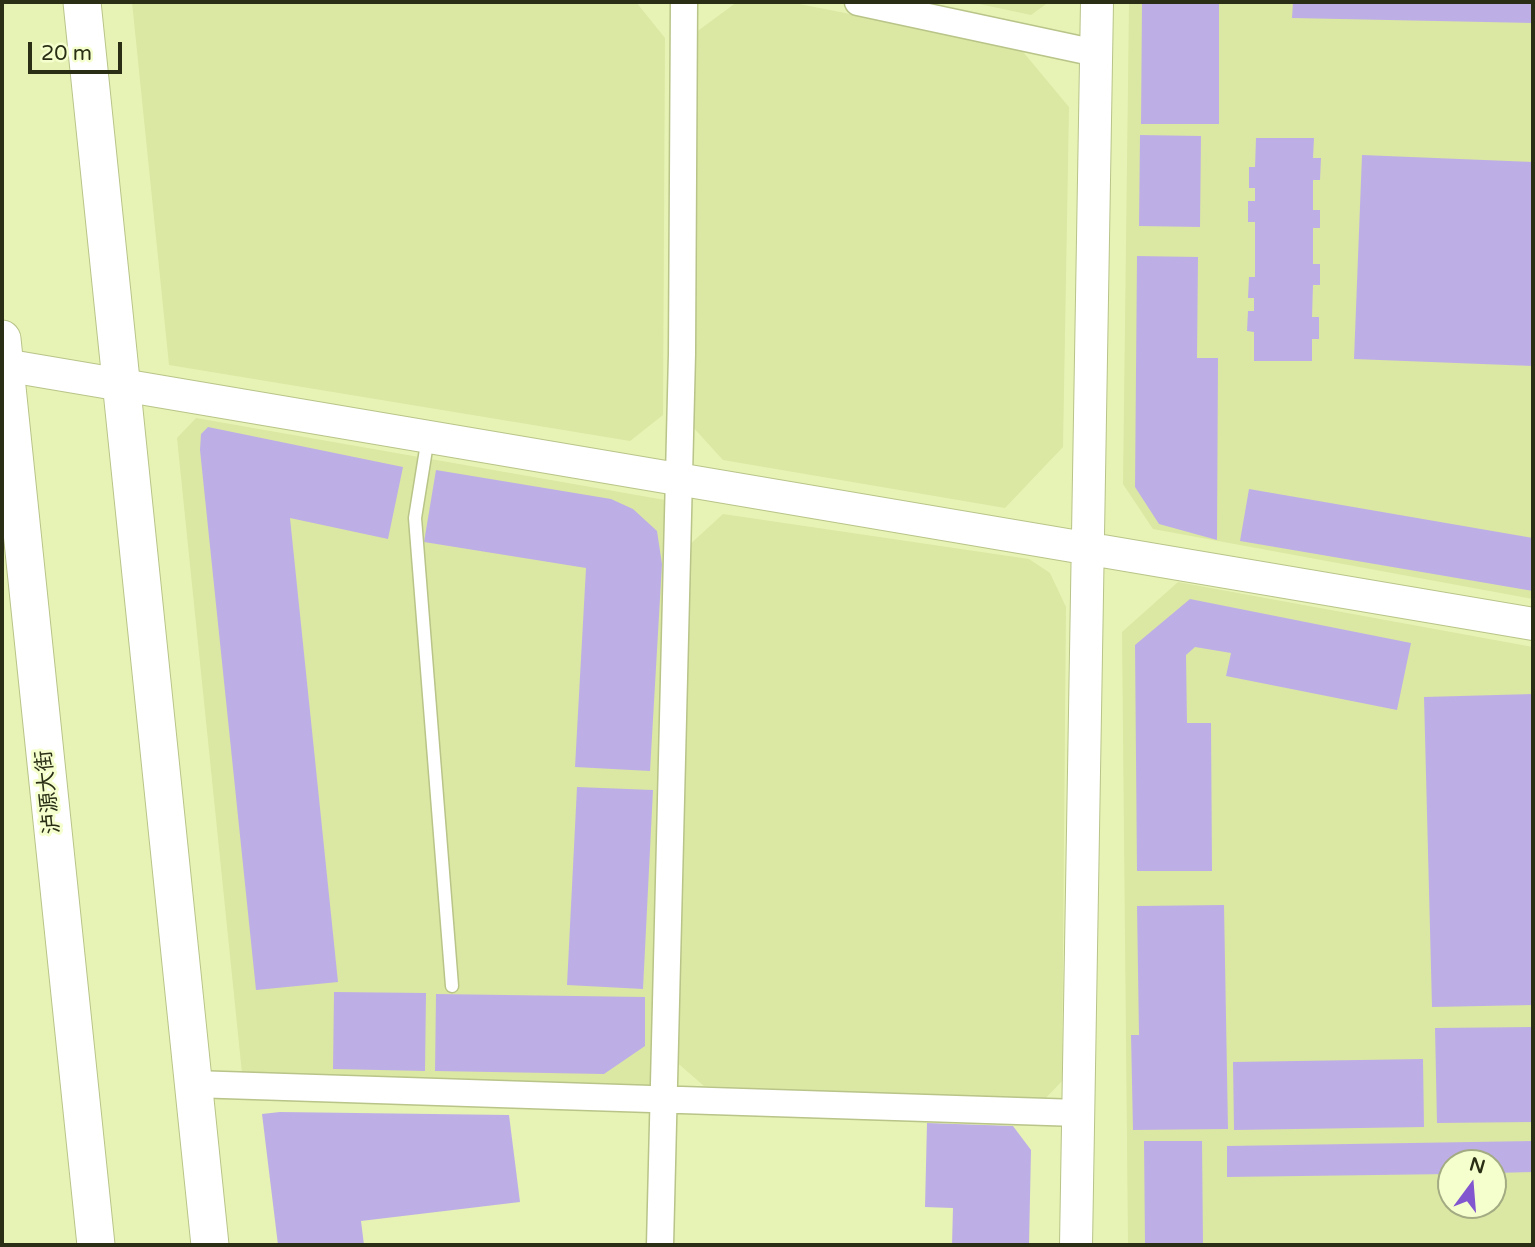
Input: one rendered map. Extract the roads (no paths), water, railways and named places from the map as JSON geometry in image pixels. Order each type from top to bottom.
[{"type":"main road","points":[[82,2],[210,1245]]},
{"type":"main road","name":"泸源大街","points":[[3,352],[96,1245]]},
{"type":"street","points":[[660,1245],[678,479],[684,2]]},
{"type":"street","points":[[858,2],[1096,53]]},
{"type":"street","points":[[1076,1245],[1097,2]]},
{"type":"street","points":[[3,352],[121,385],[1533,624]]},
{"type":"street","points":[[194,1084],[1078,1113]]},
{"type":"lane","points":[[428,437],[415,518],[452,986]]}]
